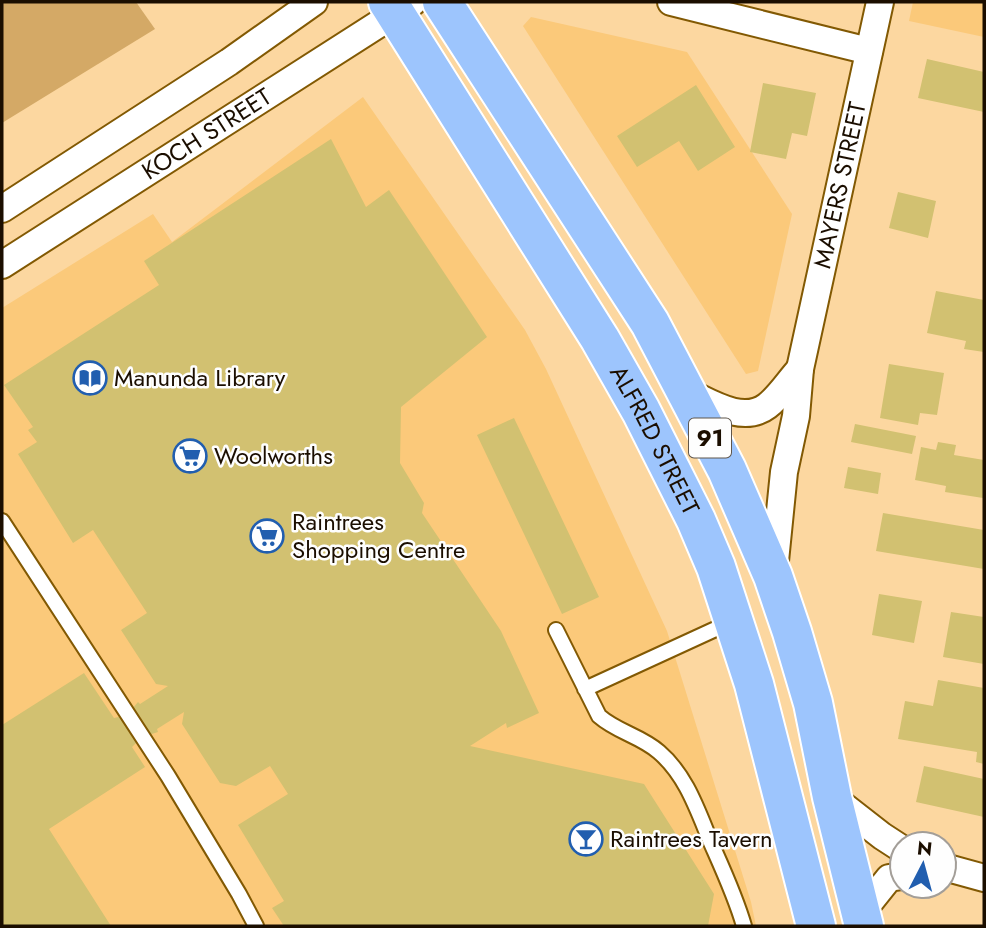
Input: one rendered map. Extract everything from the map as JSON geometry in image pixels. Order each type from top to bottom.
[{"type":"main road","name":"ALFRED STREET","points":[[442,2],[650,323],[727,470],[773,576],[813,703],[832,797],[862,919]]},
{"type":"main road","name":"ALFRED STREET","points":[[399,5],[430,66],[600,339],[641,411],[696,520],[735,620],[773,751],[816,926]]},
{"type":"main road","points":[[430,66],[468,42]]},
{"type":"street","name":"KOCH STREET","points":[[2,209],[229,62],[314,2]]},
{"type":"street","points":[[671,2],[869,51]]},
{"type":"street","name":"MAYERS STREET","points":[[773,576],[784,472],[796,416],[800,369],[880,2]]},
{"type":"street","name":"KOCH STREET","points":[[2,265],[399,5]]},
{"type":"street","name":"MAYERS STREET","points":[[685,391],[739,413],[751,413],[766,407],[800,369]]},
{"type":"street","points":[[832,797],[888,839]]},
{"type":"street","points":[[958,872],[984,878]]},
{"type":"street","points":[[862,919],[888,880]]},
{"type":"lane","points":[[2,520],[168,776],[256,926]]},
{"type":"lane","points":[[585,689],[735,620]]},
{"type":"lane","points":[[556,630],[599,716],[609,726],[641,739],[658,750],[685,782],[730,886],[744,926]]},
{"type":"shaded area","points":[[2,2],[136,2],[155,29],[2,123]]},
{"type":"shaded area","points":[[913,2],[984,2],[984,37],[909,21]]},
{"type":"shaded area","points":[[531,17],[687,52],[792,214],[758,371],[746,374],[523,26]]},
{"type":"shaded area","points":[[363,97],[525,330],[546,369],[667,631],[751,902],[756,926],[2,926],[2,308],[153,214],[172,242]]},
{"type":"building","points":[[927,59],[984,72],[984,112],[918,98]]},
{"type":"building","points":[[763,83],[816,93],[807,136],[792,133],[786,159],[750,152]]},
{"type":"building","points":[[696,85],[735,147],[698,171],[679,141],[637,167],[617,136]]},
{"type":"building","name":"Raintrees Shopping Centre","points":[[331,139],[366,207],[389,190],[487,337],[401,407],[400,463],[424,503],[422,513],[501,631],[539,713],[507,728],[506,723],[470,746],[644,784],[714,894],[708,926],[284,926],[272,908],[284,901],[238,825],[288,794],[270,766],[236,786],[220,783],[182,724],[184,712],[157,729],[158,732],[142,737],[132,747],[145,767],[49,829],[111,926],[2,926],[2,725],[84,673],[114,718],[127,715],[138,702],[140,704],[168,686],[156,684],[121,630],[147,613],[93,530],[73,543],[18,454],[37,442],[28,430],[33,427],[4,385],[159,285],[144,261]]},
{"type":"building","points":[[898,192],[936,201],[928,238],[889,228]]},
{"type":"building","points":[[936,291],[984,300],[984,352],[964,349],[966,341],[927,333]]},
{"type":"building","points":[[889,364],[944,373],[937,415],[920,413],[918,425],[880,418]]},
{"type":"building","points":[[514,418],[599,597],[562,614],[477,435]]},
{"type":"building","points":[[855,424],[916,436],[912,454],[851,442]]},
{"type":"building","points":[[938,442],[956,445],[954,455],[984,460],[983,498],[945,492],[946,486],[915,480],[921,447],[936,450]]},
{"type":"building","points":[[848,467],[881,473],[878,494],[844,488]]},
{"type":"building","points":[[883,513],[984,530],[984,569],[876,551]]},
{"type":"building","points":[[879,594],[922,601],[914,643],[872,635]]},
{"type":"building","points":[[951,612],[984,617],[984,664],[943,657]]},
{"type":"building","points":[[938,680],[984,688],[984,764],[976,762],[977,752],[898,739],[905,701],[933,706]]},
{"type":"building","points":[[924,766],[984,779],[984,817],[916,802]]},
{"type":"place","name":"Manunda Library","points":[[90,378]]},
{"type":"place","name":"Woolworths","points":[[190,456]]},
{"type":"place","name":"Raintrees Shopping Centre","points":[[267,536]]},
{"type":"place","name":"Raintrees Tavern","points":[[586,839]]}]
